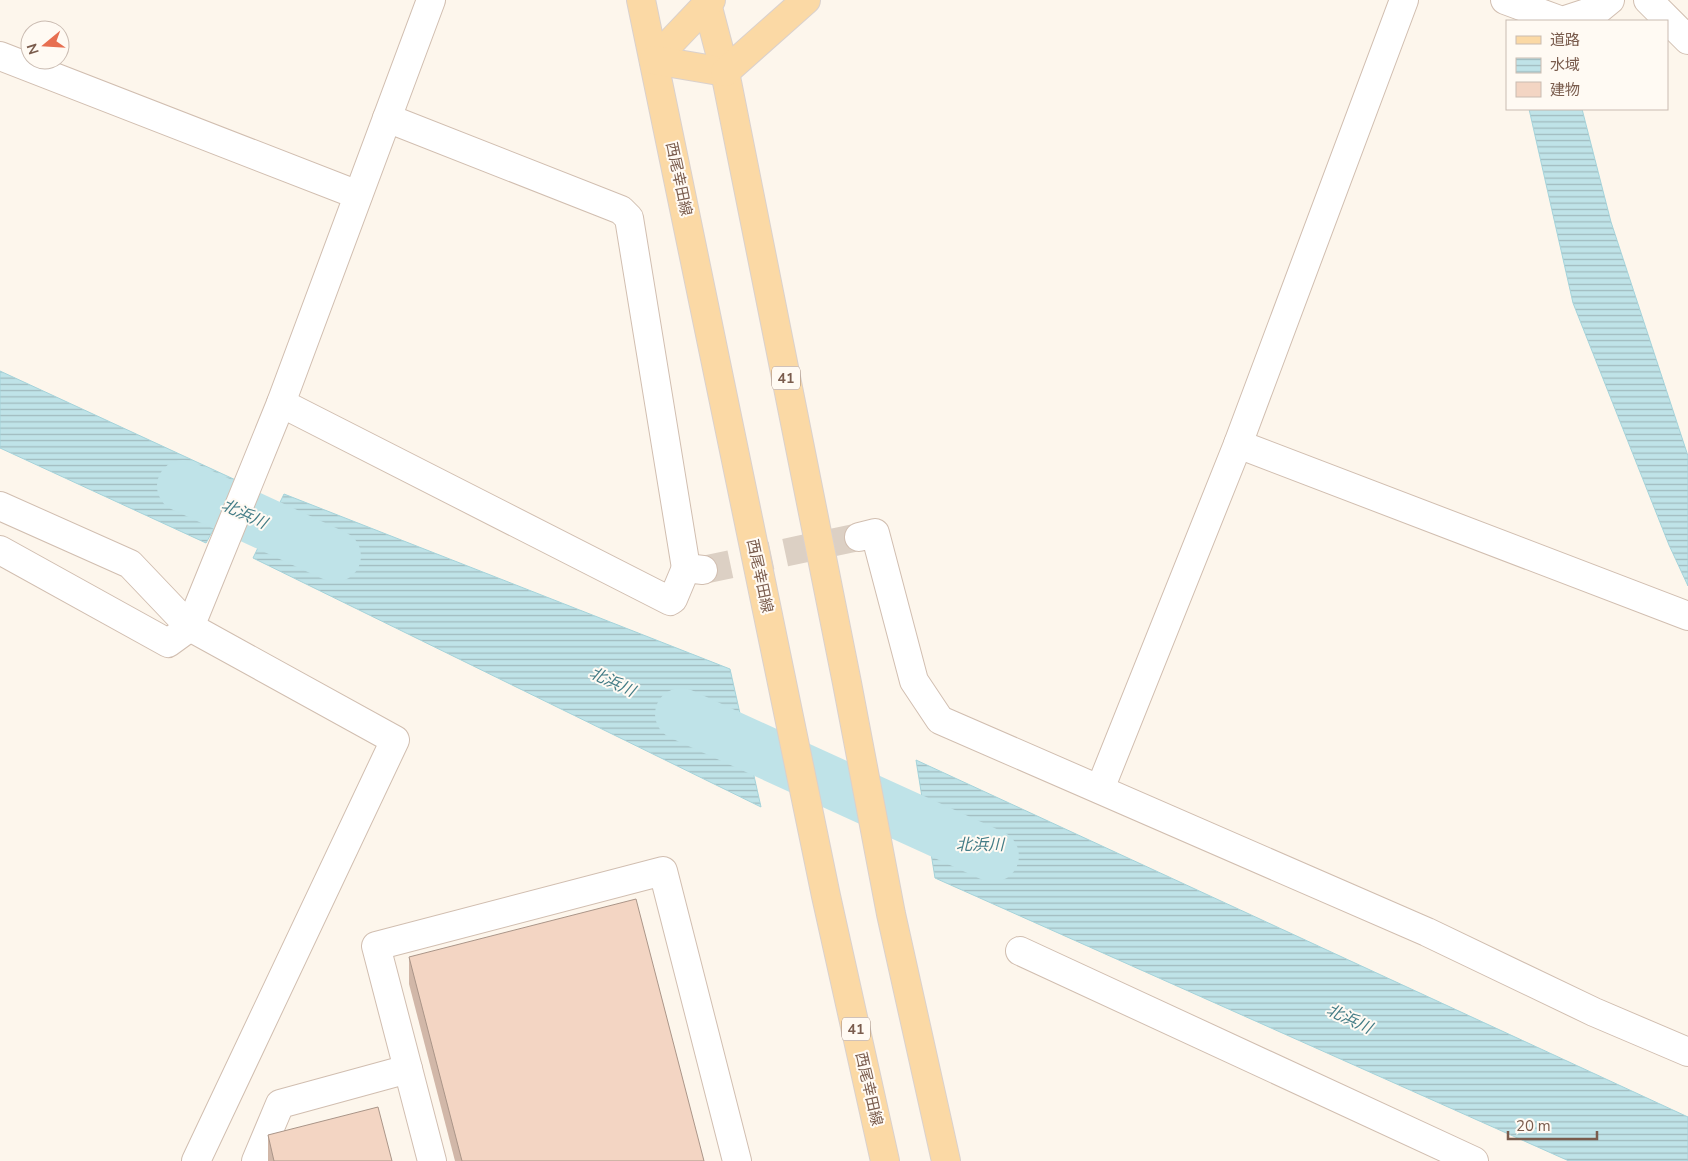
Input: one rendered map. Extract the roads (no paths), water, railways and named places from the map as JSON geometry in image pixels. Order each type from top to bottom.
[{"type":"main road","name":"西尾幸田線","points":[[642,0],[826,896],[885,1161]]},
{"type":"main road","points":[[725,72],[806,0]]},
{"type":"main road","points":[[654,60],[708,1]]},
{"type":"main road","points":[[708,1],[725,72]]},
{"type":"main road","points":[[654,60],[725,72]]},
{"type":"main road","name":"41","points":[[725,72],[847,683],[891,914],[946,1161]]},
{"type":"street","points":[[0,550],[168,644],[190,627],[281,403],[430,0]]},
{"type":"street","points":[[1100,789],[1238,444],[1404,0]]},
{"type":"street","points":[[1505,0],[1559,20]]},
{"type":"street","points":[[1565,20],[1599,9],[1610,0]]},
{"type":"street","points":[[1648,0],[1688,40]]},
{"type":"street","points":[[0,56],[358,195]]},
{"type":"street","points":[[281,403],[670,601],[694,569],[629,218],[621,210],[387,118]]},
{"type":"street","points":[[1238,444],[1680,613]]},
{"type":"street","points":[[0,506],[130,564],[190,627],[395,740],[196,1161]]},
{"type":"street","points":[[859,537],[875,533],[914,681],[940,720],[1427,932],[1594,1012],[1688,1052]]},
{"type":"street","points":[[432,1161],[376,946],[663,872],[737,1161]]},
{"type":"street","points":[[1020,951],[1474,1161]]},
{"type":"street","points":[[256,1161],[280,1104],[408,1070]]},
{"type":"water","points":[[1529,110],[1582,110],[1611,222],[1688,456],[1688,586],[1669,545],[1573,303]]},
{"type":"water","name":"北浜川","points":[[0,371],[240,482],[206,543],[0,448]]},
{"type":"water","name":"北浜川","points":[[284,494],[730,669],[761,807],[253,558]]},
{"type":"water","name":"北浜川","points":[[916,760],[1688,1117],[1688,1161],[1569,1161],[935,878]]},
{"type":"waterway","name":"北浜川","points":[[183,486],[335,556]]},
{"type":"waterway","name":"北浜川","points":[[681,714],[993,856]]},
{"type":"tunnel","points":[[703,570],[859,537]]}]
